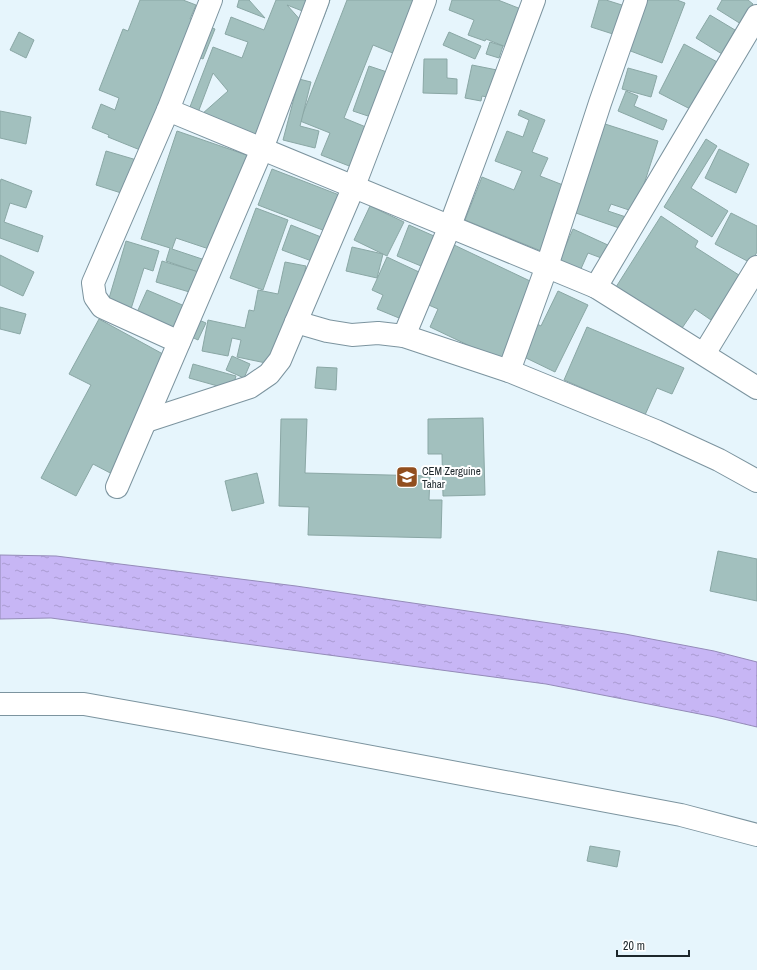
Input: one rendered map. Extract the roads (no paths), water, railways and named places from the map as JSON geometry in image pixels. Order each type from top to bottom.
[{"type":"street","points":[[179,342],[102,307],[95,296],[93,283],[168,110],[211,0]]},
{"type":"street","points":[[117,487],[262,149],[318,0]]},
{"type":"street","points":[[146,421],[250,386],[269,374],[280,360],[354,186],[424,0]]},
{"type":"street","points":[[404,336],[450,226],[534,0]]},
{"type":"street","points":[[509,371],[547,266],[600,103],[636,0]]},
{"type":"street","points":[[596,287],[757,16]]},
{"type":"street","points":[[168,110],[596,287],[757,388]]},
{"type":"street","points":[[704,354],[757,266]]},
{"type":"street","points":[[296,322],[327,332],[352,335],[378,333],[404,336],[509,371],[656,431],[719,460],[757,481]]},
{"type":"street","points":[[0,704],[84,704],[673,813],[757,835]]},
{"type":"water","points":[[0,555],[56,556],[296,586],[625,634],[714,651],[757,662],[757,727],[715,717],[546,684],[51,618],[0,619]]},
{"type":"place","name":"CEM Zerguine Tahar","points":[[407,477]]}]
